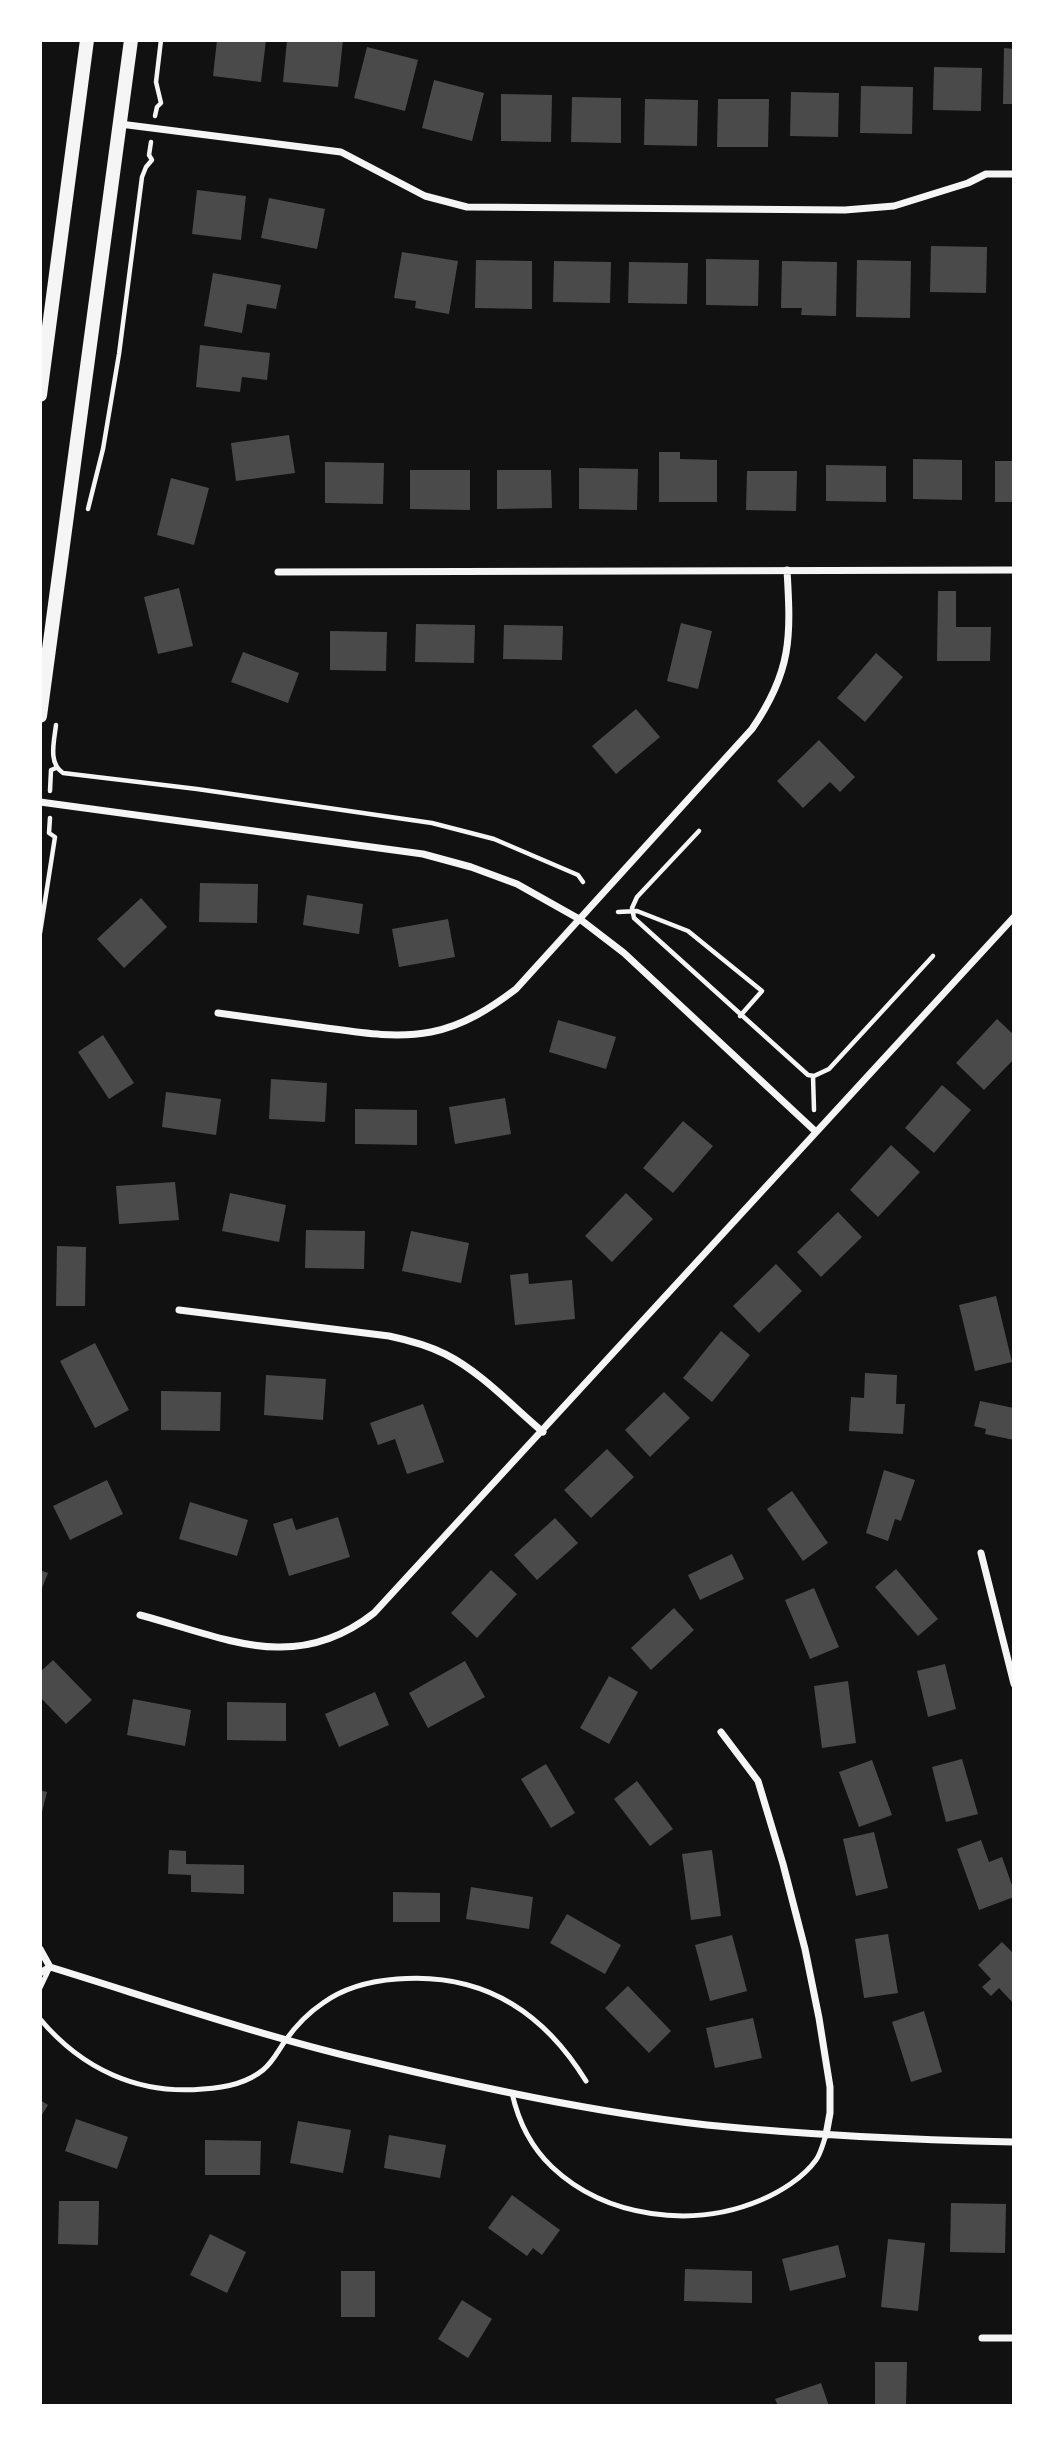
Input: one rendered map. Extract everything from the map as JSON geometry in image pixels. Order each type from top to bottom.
[{"type":"main road","points":[[40,395],[87,40]]},
{"type":"main road","points":[[40,716],[131,40]]},
{"type":"street","points":[[120,124],[341,152],[425,196],[467,207],[845,210],[894,206],[968,183],[986,174],[1014,174]]},
{"type":"street","points":[[218,1013],[401,1036],[433,1032],[463,1022],[491,1008],[516,989],[752,729],[769,704],[782,677],[788,648],[790,624],[787,570]]},
{"type":"street","points":[[278,572],[1014,570]]},
{"type":"street","points":[[40,802],[423,854],[471,867],[517,884],[581,920],[624,953],[816,1131]]},
{"type":"street","points":[[140,1615],[256,1646],[282,1648],[309,1646],[334,1639],[374,1613],[1014,917]]},
{"type":"street","points":[[178,1310],[389,1336],[419,1343],[468,1368],[542,1432]]},
{"type":"street","points":[[981,1553],[1014,1684]]},
{"type":"street","points":[[721,1732],[758,1780],[805,1949],[827,2064],[830,2113],[826,2135]]},
{"type":"street","points":[[40,1949],[50,1967],[286,2039],[363,2060],[512,2093],[705,2124],[826,2135],[1014,2142]]},
{"type":"street","points":[[40,1973],[50,1967]]},
{"type":"street","points":[[982,2338],[1014,2338]]},
{"type":"lane","points":[[40,1988],[50,1967]]},
{"type":"lane","points":[[40,2020],[61,2043],[107,2073],[148,2088],[180,2091],[216,2088],[249,2079],[270,2063],[301,2022],[323,2003],[352,1987],[413,1978],[448,1980],[481,1988],[523,2010],[549,2032],[571,2057],[586,2081]]},
{"type":"lane","points":[[512,2093],[526,2134],[551,2166],[572,2183],[608,2201],[664,2216],[696,2217],[727,2212],[775,2194],[816,2160],[826,2135]]},
{"type":"path","points":[[156,107],[162,103],[156,82],[161,40]]},
{"type":"path","points":[[87,513],[103,449],[142,177],[152,160],[149,155]]},
{"type":"path","points":[[57,713],[53,769],[69,775],[197,789],[466,830],[523,850],[578,875],[583,883]]},
{"type":"path","points":[[699,831],[640,892],[632,911],[636,921],[806,1073],[813,1076],[829,1069],[933,956]]},
{"type":"path","points":[[40,933],[55,837],[50,834]]},
{"type":"path","points":[[618,912],[640,912],[688,931],[762,991],[740,1016]]},
{"type":"path","points":[[813,1076],[816,1131]]},
{"type":"building","points":[[217,40],[266,40],[261,82],[213,76]]},
{"type":"building","points":[[287,40],[343,40],[338,87],[283,82]]},
{"type":"building","points":[[367,47],[418,60],[405,111],[354,98]]},
{"type":"building","points":[[1004,48],[1014,49],[1014,104],[1003,104]]},
{"type":"building","points":[[934,67],[982,68],[981,111],[933,110]]},
{"type":"building","points":[[434,80],[484,93],[472,141],[422,128]]},
{"type":"building","points":[[861,86],[913,87],[912,134],[860,133]]},
{"type":"building","points":[[791,92],[839,93],[838,137],[790,136]]},
{"type":"building","points":[[501,94],[552,95],[551,142],[501,141]]},
{"type":"building","points":[[572,97],[621,98],[621,143],[571,142]]},
{"type":"building","points":[[645,99],[698,100],[697,146],[644,145]]},
{"type":"building","points":[[718,99],[769,99],[768,147],[717,147]]},
{"type":"building","points":[[197,190],[246,196],[241,240],[192,234]]},
{"type":"building","points":[[269,198],[325,209],[317,249],[261,238]]},
{"type":"building","points":[[931,246],[987,247],[986,293],[930,292]]},
{"type":"building","points":[[402,252],[458,261],[449,314],[415,308],[416,301],[394,298]]},
{"type":"building","points":[[706,259],[759,260],[758,306],[706,305]]},
{"type":"building","points":[[476,260],[532,261],[532,309],[475,308]]},
{"type":"building","points":[[857,260],[911,261],[910,318],[856,317]]},
{"type":"building","points":[[554,261],[611,262],[610,303],[553,302]]},
{"type":"building","points":[[782,261],[837,262],[836,316],[801,315],[802,308],[781,308]]},
{"type":"building","points":[[629,262],[688,263],[687,304],[628,303]]},
{"type":"building","points":[[213,273],[281,285],[276,309],[247,304],[242,333],[204,326]]},
{"type":"building","points":[[200,345],[270,353],[267,380],[242,377],[240,392],[196,387]]},
{"type":"building","points":[[289,435],[295,473],[236,481],[231,443]]},
{"type":"building","points":[[659,452],[680,452],[680,459],[717,460],[717,502],[659,502]]},
{"type":"building","points":[[913,459],[962,460],[962,500],[913,499]]},
{"type":"building","points":[[995,461],[1014,461],[1014,502],[995,502]]},
{"type":"building","points":[[325,462],[384,463],[383,504],[325,503]]},
{"type":"building","points":[[826,465],[886,466],[886,502],[826,501]]},
{"type":"building","points":[[579,468],[638,469],[637,510],[579,509]]},
{"type":"building","points":[[410,470],[470,470],[470,510],[410,509]]},
{"type":"building","points":[[497,470],[551,470],[552,508],[497,509]]},
{"type":"building","points":[[747,471],[797,471],[796,511],[746,510]]},
{"type":"building","points":[[171,478],[209,488],[194,545],[157,535]]},
{"type":"building","points":[[179,588],[193,646],[158,654],[144,597]]},
{"type":"building","points":[[938,591],[956,591],[956,627],[991,627],[990,661],[937,661]]},
{"type":"building","points":[[681,623],[712,631],[698,689],[667,681]]},
{"type":"building","points":[[416,624],[475,625],[474,663],[415,662]]},
{"type":"building","points":[[504,625],[563,626],[562,660],[503,659]]},
{"type":"building","points":[[330,631],[387,632],[386,671],[330,670]]},
{"type":"building","points":[[243,652],[299,673],[288,703],[231,682]]},
{"type":"building","points":[[876,653],[903,677],[865,722],[837,698]]},
{"type":"building","points":[[636,709],[660,737],[616,774],[592,746]]},
{"type":"building","points":[[819,740],[855,777],[840,792],[830,782],[803,808],[777,781]]},
{"type":"building","points":[[200,883],[258,884],[257,923],[199,922]]},
{"type":"building","points":[[307,895],[363,904],[359,934],[303,925]]},
{"type":"building","points":[[141,898],[167,927],[124,968],[97,939]]},
{"type":"building","points":[[448,919],[455,957],[399,967],[392,929]]},
{"type":"building","points":[[997,1019],[1014,1035],[1014,1059],[984,1090],[956,1063]]},
{"type":"building","points":[[558,1020],[616,1037],[606,1069],[549,1052]]},
{"type":"building","points":[[103,1035],[134,1083],[109,1099],[78,1052]]},
{"type":"building","points":[[271,1079],[327,1083],[325,1122],[269,1119]]},
{"type":"building","points":[[942,1085],[971,1110],[934,1153],[905,1128]]},
{"type":"building","points":[[166,1092],[221,1099],[216,1135],[162,1127]]},
{"type":"building","points":[[505,1098],[511,1134],[455,1144],[449,1107]]},
{"type":"building","points":[[355,1109],[417,1110],[417,1145],[355,1144]]},
{"type":"building","points":[[683,1121],[713,1146],[673,1193],[643,1168]]},
{"type":"building","points":[[891,1145],[920,1172],[878,1217],[850,1190]]},
{"type":"building","points":[[175,1182],[179,1220],[119,1224],[116,1186]]},
{"type":"building","points":[[230,1193],[286,1205],[279,1242],[222,1231]]},
{"type":"building","points":[[626,1193],[653,1219],[612,1262],[585,1236]]},
{"type":"building","points":[[838,1212],[862,1237],[821,1277],[797,1252]]},
{"type":"building","points":[[306,1230],[365,1231],[364,1269],[305,1268]]},
{"type":"building","points":[[411,1231],[469,1243],[461,1283],[402,1271]]},
{"type":"building","points":[[57,1246],[86,1247],[85,1306],[56,1306]]},
{"type":"building","points":[[776,1264],[802,1291],[759,1333],[733,1306]]},
{"type":"building","points":[[528,1273],[529,1284],[572,1280],[575,1319],[515,1325],[510,1275]]},
{"type":"building","points":[[996,1296],[1012,1362],[975,1371],[959,1305]]},
{"type":"building","points":[[721,1331],[750,1355],[712,1402],[683,1378]]},
{"type":"building","points":[[95,1343],[129,1410],[95,1428],[60,1361]]},
{"type":"building","points":[[865,1373],[897,1375],[896,1404],[905,1404],[903,1434],[849,1431],[851,1397],[864,1398]]},
{"type":"building","points":[[266,1375],[326,1379],[323,1420],[264,1415]]},
{"type":"building","points":[[161,1391],[221,1392],[220,1431],[161,1430]]},
{"type":"building","points":[[664,1392],[690,1418],[650,1457],[625,1430]]},
{"type":"building","points":[[980,1401],[1014,1408],[1014,1440],[985,1434],[986,1429],[974,1426]]},
{"type":"building","points":[[423,1404],[444,1462],[407,1474],[395,1439],[378,1445],[370,1423]]},
{"type":"building","points":[[607,1449],[634,1477],[591,1518],[564,1490]]},
{"type":"building","points":[[884,1470],[915,1480],[901,1521],[895,1519],[888,1541],[866,1533]]},
{"type":"building","points":[[107,1480],[123,1514],[70,1540],[53,1506]]},
{"type":"building","points":[[792,1491],[828,1543],[803,1561],[767,1509]]},
{"type":"building","points":[[190,1502],[248,1520],[237,1556],[179,1539]]},
{"type":"building","points":[[338,1517],[350,1557],[289,1576],[273,1524],[292,1518],[296,1530]]},
{"type":"building","points":[[555,1518],[578,1543],[537,1580],[514,1555]]},
{"type":"building","points":[[732,1554],[744,1579],[700,1600],[688,1575]]},
{"type":"building","points":[[896,1569],[938,1619],[918,1636],[875,1587]]},
{"type":"building","points":[[40,1570],[48,1573],[40,1593]]},
{"type":"building","points":[[491,1570],[517,1594],[477,1638],[451,1613]]},
{"type":"building","points":[[814,1588],[839,1647],[810,1659],[785,1600]]},
{"type":"building","points":[[674,1608],[694,1630],[651,1670],[631,1648]]},
{"type":"building","points":[[53,1660],[92,1700],[66,1724],[40,1697],[40,1672]]},
{"type":"building","points":[[465,1661],[485,1697],[428,1728],[409,1693]]},
{"type":"building","points":[[945,1664],[956,1709],[928,1717],[917,1671]]},
{"type":"building","points":[[609,1676],[638,1692],[609,1744],[580,1728]]},
{"type":"building","points":[[848,1681],[856,1743],[822,1748],[814,1686]]},
{"type":"building","points":[[375,1692],[389,1725],[339,1747],[325,1714]]},
{"type":"building","points":[[133,1699],[191,1710],[185,1746],[127,1735]]},
{"type":"building","points":[[227,1702],[286,1703],[286,1741],[227,1740]]},
{"type":"building","points":[[962,1759],[978,1814],[946,1822],[932,1767]]},
{"type":"building","points":[[872,1760],[892,1815],[859,1827],[839,1772]]},
{"type":"building","points":[[546,1764],[575,1813],[551,1828],[521,1779]]},
{"type":"building","points":[[637,1781],[673,1829],[650,1846],[614,1799]]},
{"type":"building","points":[[40,1790],[47,1792],[41,1816],[40,1816]]},
{"type":"building","points":[[874,1832],[888,1888],[856,1896],[843,1839]]},
{"type":"building","points":[[981,1840],[989,1862],[1002,1857],[1014,1897],[979,1910],[957,1849]]},
{"type":"building","points":[[169,1850],[186,1851],[186,1864],[244,1865],[244,1894],[191,1892],[191,1875],[168,1874]]},
{"type":"building","points":[[712,1850],[721,1916],[691,1920],[682,1854]]},
{"type":"building","points":[[471,1887],[533,1897],[529,1929],[466,1919]]},
{"type":"building","points":[[393,1892],[440,1893],[440,1922],[393,1922]]},
{"type":"building","points":[[567,1914],[621,1945],[605,1974],[550,1943]]},
{"type":"building","points":[[888,1934],[898,1993],[864,1998],[855,1939]]},
{"type":"building","points":[[732,1935],[747,1991],[710,2001],[695,1945]]},
{"type":"building","points":[[1002,1942],[1014,1954],[1014,2004],[999,1988],[991,1996],[982,1987],[991,1979],[978,1965]]},
{"type":"building","points":[[628,1986],[671,2031],[649,2053],[605,2008]]},
{"type":"building","points":[[924,2011],[942,2072],[911,2082],[892,2022]]},
{"type":"building","points":[[753,2018],[762,2058],[715,2068],[706,2028]]},
{"type":"building","points":[[40,2100],[48,2105],[40,2118]]},
{"type":"building","points":[[76,2119],[128,2137],[117,2169],[65,2151]]},
{"type":"building","points":[[298,2121],[351,2130],[343,2173],[290,2163]]},
{"type":"building","points":[[389,2135],[446,2145],[440,2178],[384,2168]]},
{"type":"building","points":[[205,2140],[261,2141],[260,2175],[205,2175]]},
{"type":"building","points":[[512,2195],[560,2230],[542,2255],[533,2248],[527,2256],[488,2228]]},
{"type":"building","points":[[59,2201],[99,2201],[98,2245],[58,2244]]},
{"type":"building","points":[[951,2203],[1006,2204],[1005,2253],[950,2252]]},
{"type":"building","points":[[210,2234],[246,2252],[227,2293],[190,2275]]},
{"type":"building","points":[[888,2239],[925,2243],[918,2311],[881,2307]]},
{"type":"building","points":[[838,2245],[846,2277],[790,2291],[782,2259]]},
{"type":"building","points":[[685,2269],[752,2271],[752,2303],[684,2301]]},
{"type":"building","points":[[341,2271],[375,2271],[375,2317],[341,2317]]},
{"type":"building","points":[[462,2300],[492,2319],[468,2358],[438,2339]]},
{"type":"building","points":[[875,2362],[907,2362],[906,2406],[875,2406]]},
{"type":"building","points":[[821,2383],[829,2406],[778,2406],[775,2399]]}]
